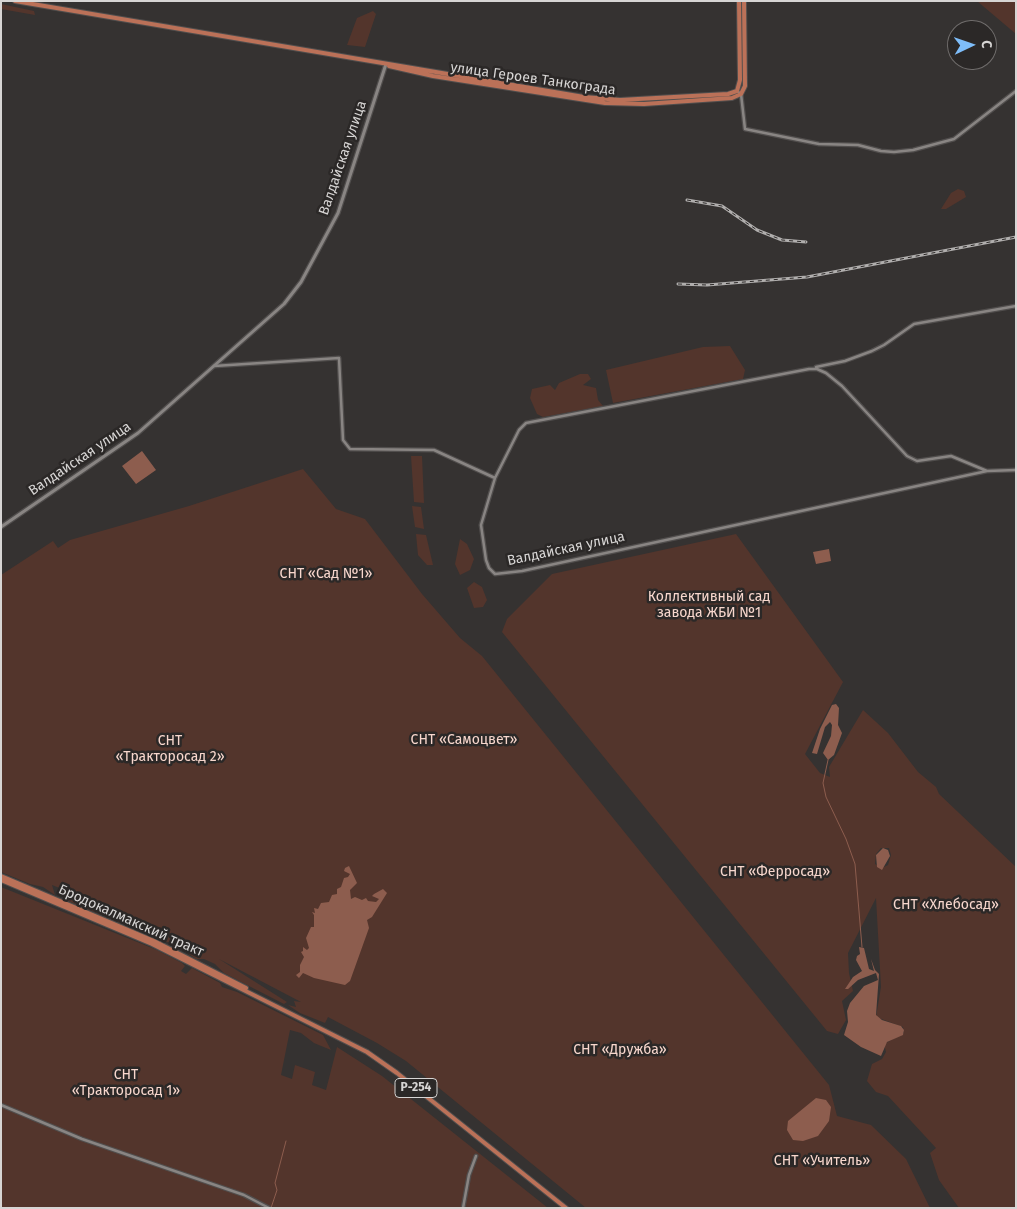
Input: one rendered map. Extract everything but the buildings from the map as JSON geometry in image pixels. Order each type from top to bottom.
[{"type":"main road","name":"улица Героев Танкограда","points":[[15,1],[605,99],[644,99],[728,94],[737,91]]},
{"type":"main road","points":[[737,91],[740,80],[739,1]]},
{"type":"main road","points":[[742,94],[745,82],[744,1]]},
{"type":"main road","name":"улица Героев Танкограда","points":[[386,64],[426,74],[606,103],[644,104],[724,99],[742,94]]},
{"type":"main road","name":"Бродокалмакский тракт","points":[[1,876],[161,945],[250,991]]},
{"type":"main road","name":"Бродокалмакский тракт","points":[[1,880],[152,944],[250,991],[381,1061],[566,1208]]},
{"type":"street","name":"Валдайская улица","points":[[1,527],[138,433],[161,415],[213,366],[284,304],[301,282],[338,213],[386,64]]},
{"type":"street","points":[[737,91],[742,94],[745,129],[819,144],[858,145],[894,152],[913,150],[954,139],[1016,90]]},
{"type":"street","points":[[213,366],[339,358],[343,440],[350,449],[434,450],[495,478],[519,430],[526,424],[845,361],[884,345],[914,324],[1016,306]]},
{"type":"street","points":[[809,369],[816,369],[826,373],[842,386],[907,456],[917,461],[951,456],[987,471],[1016,470]]},
{"type":"street","name":"Валдайская улица","points":[[495,478],[481,517],[481,536],[489,568],[496,574],[502,574],[987,471]]},
{"type":"street","points":[[1,1105],[82,1139],[244,1195],[269,1208]]},
{"type":"street","points":[[463,1208],[469,1175],[476,1156]]},
{"type":"green space","points":[[977,1],[1016,1],[1016,34]]},
{"type":"green space","points":[[1,4],[34,11],[35,15],[1,9]]},
{"type":"green space","points":[[373,11],[376,14],[365,47],[347,45],[357,18]]},
{"type":"green space","points":[[958,189],[964,191],[966,197],[946,209],[941,209],[951,193]]},
{"type":"green space","points":[[730,346],[745,370],[743,379],[613,403],[606,370],[703,347]]},
{"type":"green space","points":[[580,374],[588,374],[591,379],[583,385],[596,388],[598,400],[603,406],[543,417],[537,414],[530,398],[532,389],[550,385],[555,390],[559,383]]},
{"type":"green space","points":[[411,456],[422,456],[424,503],[414,502]]},
{"type":"green space","points":[[303,469],[336,509],[365,519],[422,594],[460,638],[482,656],[829,1085],[837,1116],[871,1125],[906,1159],[930,1208],[586,1208],[406,1061],[377,1043],[328,1017],[325,1023],[300,1013],[288,1005],[296,1007],[294,1001],[301,1002],[219,959],[287,1002],[284,1004],[224,973],[215,964],[204,959],[196,959],[185,951],[185,946],[167,942],[66,900],[64,894],[67,891],[52,885],[55,895],[43,887],[30,884],[1,872],[1,575],[53,541],[58,548],[70,540],[189,506]]},
{"type":"green space","points":[[412,506],[421,507],[424,529],[415,527]]},
{"type":"green space","points":[[416,534],[426,535],[433,565],[427,565],[418,555]]},
{"type":"green space","points":[[736,534],[843,682],[805,754],[820,773],[830,777],[829,767],[863,710],[888,733],[918,772],[936,787],[939,794],[1016,867],[1016,1208],[959,1208],[939,1180],[930,1153],[936,1148],[888,1096],[876,1092],[867,1081],[872,1064],[882,1059],[886,1052],[884,1044],[904,1033],[903,1027],[876,1017],[881,987],[876,898],[848,953],[849,973],[853,991],[842,1001],[846,1020],[838,1034],[827,1031],[502,632],[507,619],[552,574]],"holes":[[[881,848],[889,848],[891,855],[888,865],[882,868],[875,864],[876,854]]]},
{"type":"green space","points":[[460,539],[467,544],[474,559],[470,570],[460,575],[455,564]]},
{"type":"green space","points":[[474,582],[482,587],[487,600],[483,607],[474,608],[467,588]]},
{"type":"green space","name":"СНТ «Тракторосад 1»","points":[[1,887],[157,950],[182,963],[185,966],[181,971],[186,974],[192,968],[220,983],[222,987],[237,992],[323,1035],[331,1050],[314,1043],[301,1033],[290,1030],[281,1075],[292,1079],[295,1065],[315,1072],[312,1085],[326,1090],[337,1047],[382,1076],[548,1208],[1,1208]]},
{"type":"shaded area","points":[[142,451],[156,470],[136,484],[122,466]]},
{"type":"shaded area","points":[[829,549],[831,561],[816,564],[813,552]]},
{"type":"shaded area","points":[[836,704],[839,708],[838,725],[842,733],[834,755],[828,760],[823,753],[831,736],[832,725],[830,722],[825,727],[817,754],[812,753],[820,729],[832,705]]},
{"type":"shaded area","points":[[883,848],[888,850],[890,856],[882,870],[877,867],[876,855]]},
{"type":"shaded area","points":[[349,866],[357,883],[350,890],[351,899],[355,897],[362,900],[366,898],[368,901],[376,902],[379,899],[372,896],[374,894],[383,889],[387,893],[372,917],[367,920],[369,928],[350,981],[345,985],[314,978],[303,973],[299,978],[296,975],[300,972],[300,965],[304,957],[301,952],[303,947],[307,950],[309,948],[306,938],[311,927],[314,927],[314,915],[312,912],[315,913],[314,908],[318,909],[321,903],[329,902],[332,895],[337,894],[337,889],[341,887],[344,878],[350,874],[344,871]]},
{"type":"shaded area","points":[[859,947],[864,948],[869,969],[874,971],[871,959],[875,970],[879,974],[876,1015],[882,1020],[901,1026],[904,1030],[903,1035],[887,1042],[881,1056],[861,1047],[844,1035],[848,1022],[847,1011],[850,1003],[864,986],[878,980],[876,973],[858,980],[848,989],[845,989],[853,977],[862,971],[856,960],[860,954]]},
{"type":"shaded area","points":[[816,1098],[826,1100],[831,1107],[829,1121],[818,1136],[803,1141],[793,1140],[787,1130],[788,1121]]},
{"type":"waterway","points":[[828,760],[823,783],[826,797],[846,839],[855,864],[862,947]]},
{"type":"waterway","points":[[271,1208],[277,1190],[275,1183],[286,1141]]},
{"type":"railway","points":[[687,200],[722,206],[757,230],[782,240],[806,242]]},
{"type":"railway","points":[[678,284],[707,285],[807,277],[1016,237]]},
{"type":"park label","name":"СНТ «Сад №1»","points":[[326,574]]},
{"type":"park label","name":"Коллективный сад завода ЖБИ №1","points":[[709,606]]},
{"type":"park label","name":"СНТ «Самоцвет»","points":[[464,740]]},
{"type":"park label","name":"СНТ «Тракторосад 2»","points":[[170,750]]},
{"type":"park label","name":"СНТ «Ферросад»","points":[[775,872]]},
{"type":"park label","name":"СНТ «Хлебосад»","points":[[946,905]]},
{"type":"park label","name":"СНТ «Дружба»","points":[[620,1050]]},
{"type":"park label","name":"СНТ «Учитель»","points":[[822,1161]]}]
